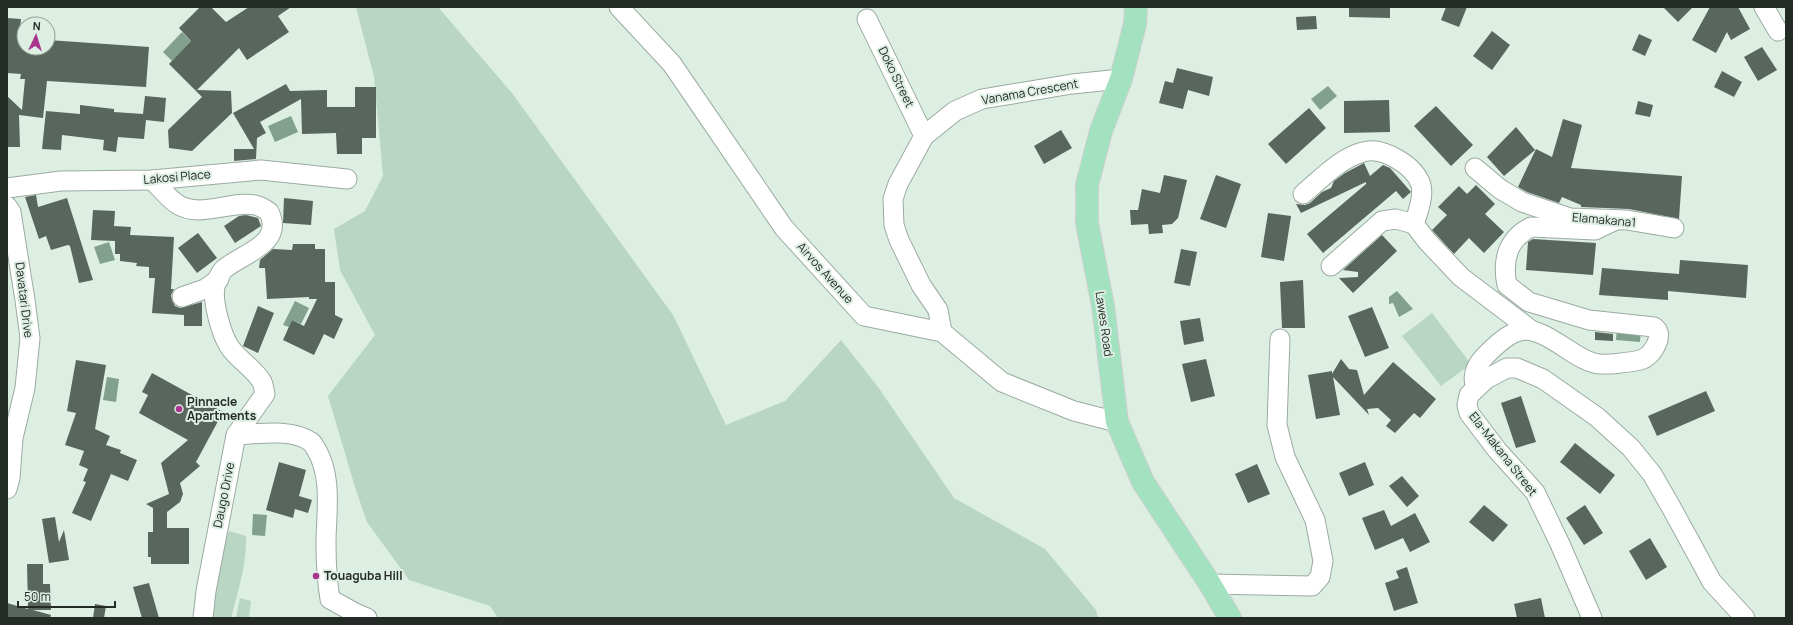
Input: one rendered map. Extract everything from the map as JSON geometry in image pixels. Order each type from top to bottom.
[{"type":"main road","name":"Lawes Road","points":[[1136,7],[1135,24],[1121,78],[1101,132],[1087,185],[1087,223],[1103,306],[1117,422],[1143,482],[1210,584],[1230,618]]},
{"type":"street","name":"Airvos Avenue","points":[[618,7],[672,64],[784,228],[864,316],[942,332],[1002,382],[1074,411],[1117,422]]},
{"type":"street","points":[[1764,7],[1778,31]]},
{"type":"street","name":"Doko Street","points":[[867,19],[924,136]]},
{"type":"street","name":"Vanama Crescent","points":[[942,332],[938,310],[921,285],[899,240],[894,225],[893,198],[901,178],[924,136],[955,111],[982,100],[1072,84],[1121,78]]},
{"type":"street","points":[[1303,194],[1329,172],[1349,158],[1365,151],[1378,152],[1394,157],[1416,174],[1421,186],[1420,207],[1414,224]]},
{"type":"street","name":"Elamakana1","points":[[1475,168],[1500,189],[1522,202],[1570,218],[1627,220],[1674,228]]},
{"type":"street","name":"Lakosi Place","points":[[7,188],[62,181],[152,180],[261,170],[347,179]]},
{"type":"street","points":[[152,180],[177,204],[208,210],[246,204],[257,205],[269,212],[273,225],[267,238],[253,253],[231,264],[222,272],[219,279],[205,289],[182,297]]},
{"type":"street","name":"Davatari Drive","points":[[7,206],[11,212],[26,300],[30,338],[25,388],[13,438],[10,478],[7,489]]},
{"type":"street","points":[[1332,266],[1382,221],[1396,219],[1414,224],[1427,241],[1460,277],[1531,330],[1559,344],[1577,356],[1594,363],[1605,365],[1643,358],[1656,347],[1659,335],[1658,330],[1654,326],[1589,320],[1528,302],[1507,285],[1504,272],[1506,258],[1512,243],[1522,232],[1531,227],[1595,230],[1616,220]]},
{"type":"street","name":"Daugo Drive","points":[[203,618],[206,591],[236,435],[265,394],[262,382],[229,346],[217,314],[215,287],[219,279]]},
{"type":"street","points":[[1476,388],[1474,382],[1480,361],[1495,346],[1516,331],[1531,330]]},
{"type":"street","points":[[1210,584],[1312,586],[1320,577],[1323,561],[1315,520],[1285,457],[1277,425],[1280,339]]},
{"type":"street","name":"Ela-Makana Street","points":[[1592,618],[1560,544],[1535,492],[1497,450],[1469,413],[1467,405],[1469,395],[1496,373],[1507,368],[1517,368],[1543,379],[1597,417],[1631,448],[1652,474],[1712,582],[1745,618]]},
{"type":"street","points":[[236,435],[278,433],[298,436],[311,442],[324,467],[328,511],[326,542],[327,582],[330,599],[367,618]]},
{"type":"shaded area","points":[[356,7],[438,7],[512,93],[673,315],[726,425],[785,401],[841,340],[878,387],[954,498],[1045,549],[1096,610],[1098,618],[498,618],[490,606],[409,580],[367,522],[328,396],[375,335],[340,270],[334,229],[365,211],[383,176],[374,77]]},
{"type":"shaded area","points":[[182,32],[191,41],[172,61],[163,52]]},
{"type":"shaded area","points":[[1328,86],[1337,96],[1320,110],[1311,99]]},
{"type":"shaded area","points":[[291,116],[298,132],[275,142],[268,126]]},
{"type":"shaded area","points":[[109,242],[115,260],[100,264],[94,247]]},
{"type":"shaded area","points":[[1397,291],[1413,309],[1399,317],[1393,303],[1389,304],[1389,297]]},
{"type":"shaded area","points":[[295,301],[309,308],[301,324],[292,320],[289,327],[283,325]]},
{"type":"shaded area","points":[[1432,313],[1471,364],[1441,386],[1402,336]]},
{"type":"shaded area","points":[[1617,327],[1641,329],[1640,342],[1616,340]]},
{"type":"shaded area","points":[[107,377],[119,379],[116,402],[103,400]]},
{"type":"shaded area","points":[[253,514],[267,515],[265,536],[252,535]]},
{"type":"shaded area","points":[[229,531],[246,536],[242,577],[231,618],[211,618],[220,558]]},
{"type":"shaded area","points":[[240,598],[251,601],[249,618],[236,618]]},
{"type":"building","points":[[200,7],[211,7],[226,22],[249,7],[291,7],[278,16],[289,32],[247,60],[239,48],[197,90],[231,91],[232,113],[192,151],[169,148],[168,130],[202,97],[169,64],[191,41],[179,28]]},
{"type":"building","points":[[1349,7],[1390,7],[1390,18],[1349,17]]},
{"type":"building","points":[[1446,7],[1467,7],[1459,27],[1441,20]]},
{"type":"building","points":[[1663,7],[1693,7],[1678,22]]},
{"type":"building","points":[[1710,7],[1738,7],[1750,29],[1731,40],[1727,32],[1716,53],[1692,40]]},
{"type":"building","points":[[1316,16],[1317,29],[1297,30],[1296,17]]},
{"type":"building","points":[[7,18],[16,19],[16,56],[56,56],[56,41],[149,47],[146,87],[47,81],[43,118],[19,115],[20,147],[7,147],[7,96],[22,110],[25,79],[20,79],[21,74],[7,73]]},
{"type":"building","points":[[1492,31],[1510,45],[1492,70],[1473,56]]},
{"type":"building","points":[[1639,34],[1652,40],[1645,56],[1632,50]]},
{"type":"building","points":[[1762,47],[1777,70],[1758,81],[1744,57]]},
{"type":"building","points":[[1177,68],[1213,77],[1209,96],[1188,90],[1183,109],[1159,103],[1165,81],[1173,83]]},
{"type":"building","points":[[1722,71],[1742,82],[1734,97],[1714,87]]},
{"type":"building","points":[[286,84],[290,91],[327,90],[327,107],[355,107],[355,87],[376,87],[376,138],[362,138],[362,154],[337,154],[336,133],[302,134],[301,99],[260,122],[266,133],[257,138],[256,159],[234,161],[234,149],[254,149],[233,113]]},
{"type":"building","points":[[145,96],[166,98],[164,122],[146,120],[144,139],[118,137],[116,152],[103,150],[104,140],[62,135],[61,150],[42,149],[46,111],[80,114],[80,105],[114,109],[114,112],[143,114]]},
{"type":"building","points":[[1389,100],[1390,132],[1344,133],[1344,101]]},
{"type":"building","points":[[1638,101],[1653,105],[1650,117],[1635,114]]},
{"type":"building","points":[[1436,106],[1473,145],[1451,166],[1414,126]]},
{"type":"building","points":[[1309,108],[1326,128],[1286,164],[1268,144]]},
{"type":"building","points":[[1563,119],[1582,125],[1571,168],[1682,176],[1679,219],[1629,209],[1581,207],[1581,205],[1562,197],[1559,203],[1527,192],[1518,187],[1536,149],[1552,157]]},
{"type":"building","points":[[1516,127],[1535,150],[1504,176],[1487,157]]},
{"type":"building","points":[[1061,130],[1072,148],[1044,164],[1034,146]]},
{"type":"building","points":[[1364,163],[1370,176],[1383,165],[1390,168],[1411,192],[1403,199],[1396,191],[1323,253],[1307,234],[1366,184],[1366,182],[1301,213],[1296,204],[1305,205],[1310,203],[1322,192],[1331,188],[1334,181],[1345,173]]},
{"type":"building","points":[[1164,175],[1187,180],[1178,218],[1172,224],[1162,225],[1163,233],[1149,234],[1148,224],[1131,225],[1130,210],[1138,210],[1142,189],[1160,193]]},
{"type":"building","points":[[1216,175],[1241,184],[1226,228],[1200,219]]},
{"type":"building","points":[[1476,185],[1495,204],[1485,214],[1504,232],[1484,253],[1469,238],[1454,254],[1432,230],[1447,215],[1438,207],[1459,186],[1467,194]]},
{"type":"building","points":[[36,195],[38,207],[67,198],[93,280],[79,283],[70,246],[68,245],[51,250],[46,236],[39,239],[25,197]]},
{"type":"building","points":[[284,198],[313,201],[311,225],[283,223]]},
{"type":"building","points":[[93,210],[115,211],[114,226],[131,227],[130,235],[174,237],[171,289],[174,289],[171,295],[172,300],[175,306],[180,308],[202,302],[202,326],[184,326],[184,315],[152,313],[155,278],[149,278],[149,267],[136,266],[137,263],[120,261],[120,254],[115,254],[115,241],[91,240]]},
{"type":"building","points":[[1268,213],[1291,216],[1284,261],[1261,257]]},
{"type":"building","points":[[246,215],[258,218],[261,226],[235,243],[224,226],[239,216]]},
{"type":"building","points":[[198,233],[217,258],[197,273],[178,248]]},
{"type":"building","points":[[1382,235],[1397,251],[1353,293],[1339,278],[1358,277],[1358,272],[1343,270]]},
{"type":"building","points":[[1533,239],[1596,243],[1593,275],[1526,270],[1528,242]]},
{"type":"building","points":[[293,244],[315,244],[315,249],[325,249],[325,282],[335,282],[335,315],[343,319],[334,339],[324,334],[314,355],[283,340],[292,320],[304,326],[317,299],[309,299],[309,297],[267,299],[265,268],[259,268],[260,260],[273,249],[292,250]]},
{"type":"building","points":[[1181,249],[1197,252],[1190,286],[1174,283]]},
{"type":"building","points":[[1680,260],[1748,265],[1746,298],[1668,291],[1668,300],[1599,295],[1602,268],[1679,274]]},
{"type":"building","points":[[1303,280],[1305,328],[1282,328],[1280,282]]},
{"type":"building","points":[[258,306],[274,313],[258,353],[243,346]]},
{"type":"building","points":[[1372,307],[1389,348],[1365,357],[1348,316]]},
{"type":"building","points":[[1200,318],[1204,341],[1184,345],[1180,321]]},
{"type":"building","points":[[1595,332],[1613,334],[1613,341],[1595,340]]},
{"type":"building","points":[[1206,359],[1215,396],[1191,402],[1182,364]]},
{"type":"building","points":[[1341,359],[1349,369],[1357,370],[1364,395],[1393,362],[1436,399],[1420,418],[1414,413],[1395,433],[1386,426],[1391,420],[1378,408],[1367,409],[1369,415],[1333,377],[1340,415],[1316,419],[1308,375],[1332,371],[1332,374]]},
{"type":"building","points":[[76,360],[106,365],[95,429],[110,436],[106,445],[121,450],[120,453],[137,460],[128,481],[111,474],[91,521],[72,513],[86,482],[83,481],[88,469],[79,465],[84,451],[65,445],[76,413],[67,411]]},
{"type":"building","points":[[152,373],[223,412],[196,462],[200,466],[180,483],[183,494],[180,502],[167,512],[167,528],[189,528],[189,564],[151,564],[151,557],[148,557],[148,532],[153,532],[153,508],[146,504],[169,494],[161,463],[188,440],[139,413],[148,395],[142,392]]},
{"type":"building","points":[[1706,391],[1715,411],[1657,436],[1648,416]]},
{"type":"building","points":[[1521,396],[1536,442],[1516,448],[1501,403]]},
{"type":"building","points":[[1575,443],[1615,475],[1600,494],[1560,462]]},
{"type":"building","points":[[279,462],[306,470],[299,496],[312,500],[308,513],[295,509],[293,518],[266,510]]},
{"type":"building","points":[[1365,462],[1374,485],[1349,496],[1339,473]]},
{"type":"building","points":[[1257,464],[1270,494],[1248,503],[1235,474]]},
{"type":"building","points":[[1402,476],[1419,496],[1407,507],[1389,486]]},
{"type":"building","points":[[1484,505],[1508,525],[1493,542],[1469,522]]},
{"type":"building","points":[[1585,505],[1603,533],[1584,545],[1566,518]]},
{"type":"building","points":[[1384,510],[1391,526],[1415,513],[1430,542],[1410,552],[1403,538],[1375,550],[1362,518]]},
{"type":"building","points":[[55,517],[59,542],[64,530],[69,560],[49,563],[42,519]]},
{"type":"building","points":[[1650,538],[1667,567],[1646,580],[1629,551]]},
{"type":"building","points":[[27,564],[43,564],[43,584],[50,584],[51,610],[33,610],[51,615],[50,618],[7,618],[7,603],[28,609]]},
{"type":"building","points":[[1407,567],[1418,603],[1394,611],[1385,583],[1399,578],[1396,571]]},
{"type":"building","points":[[149,583],[159,618],[142,618],[133,587]]},
{"type":"building","points":[[1541,598],[1545,618],[1517,618],[1514,604]]},
{"type":"building","points":[[95,604],[106,606],[104,618],[93,618]]},
{"type":"place","name":"Pinnacle Apartments","points":[[179,409]]},
{"type":"place","name":"Touaguba Hill","points":[[316,576]]}]
